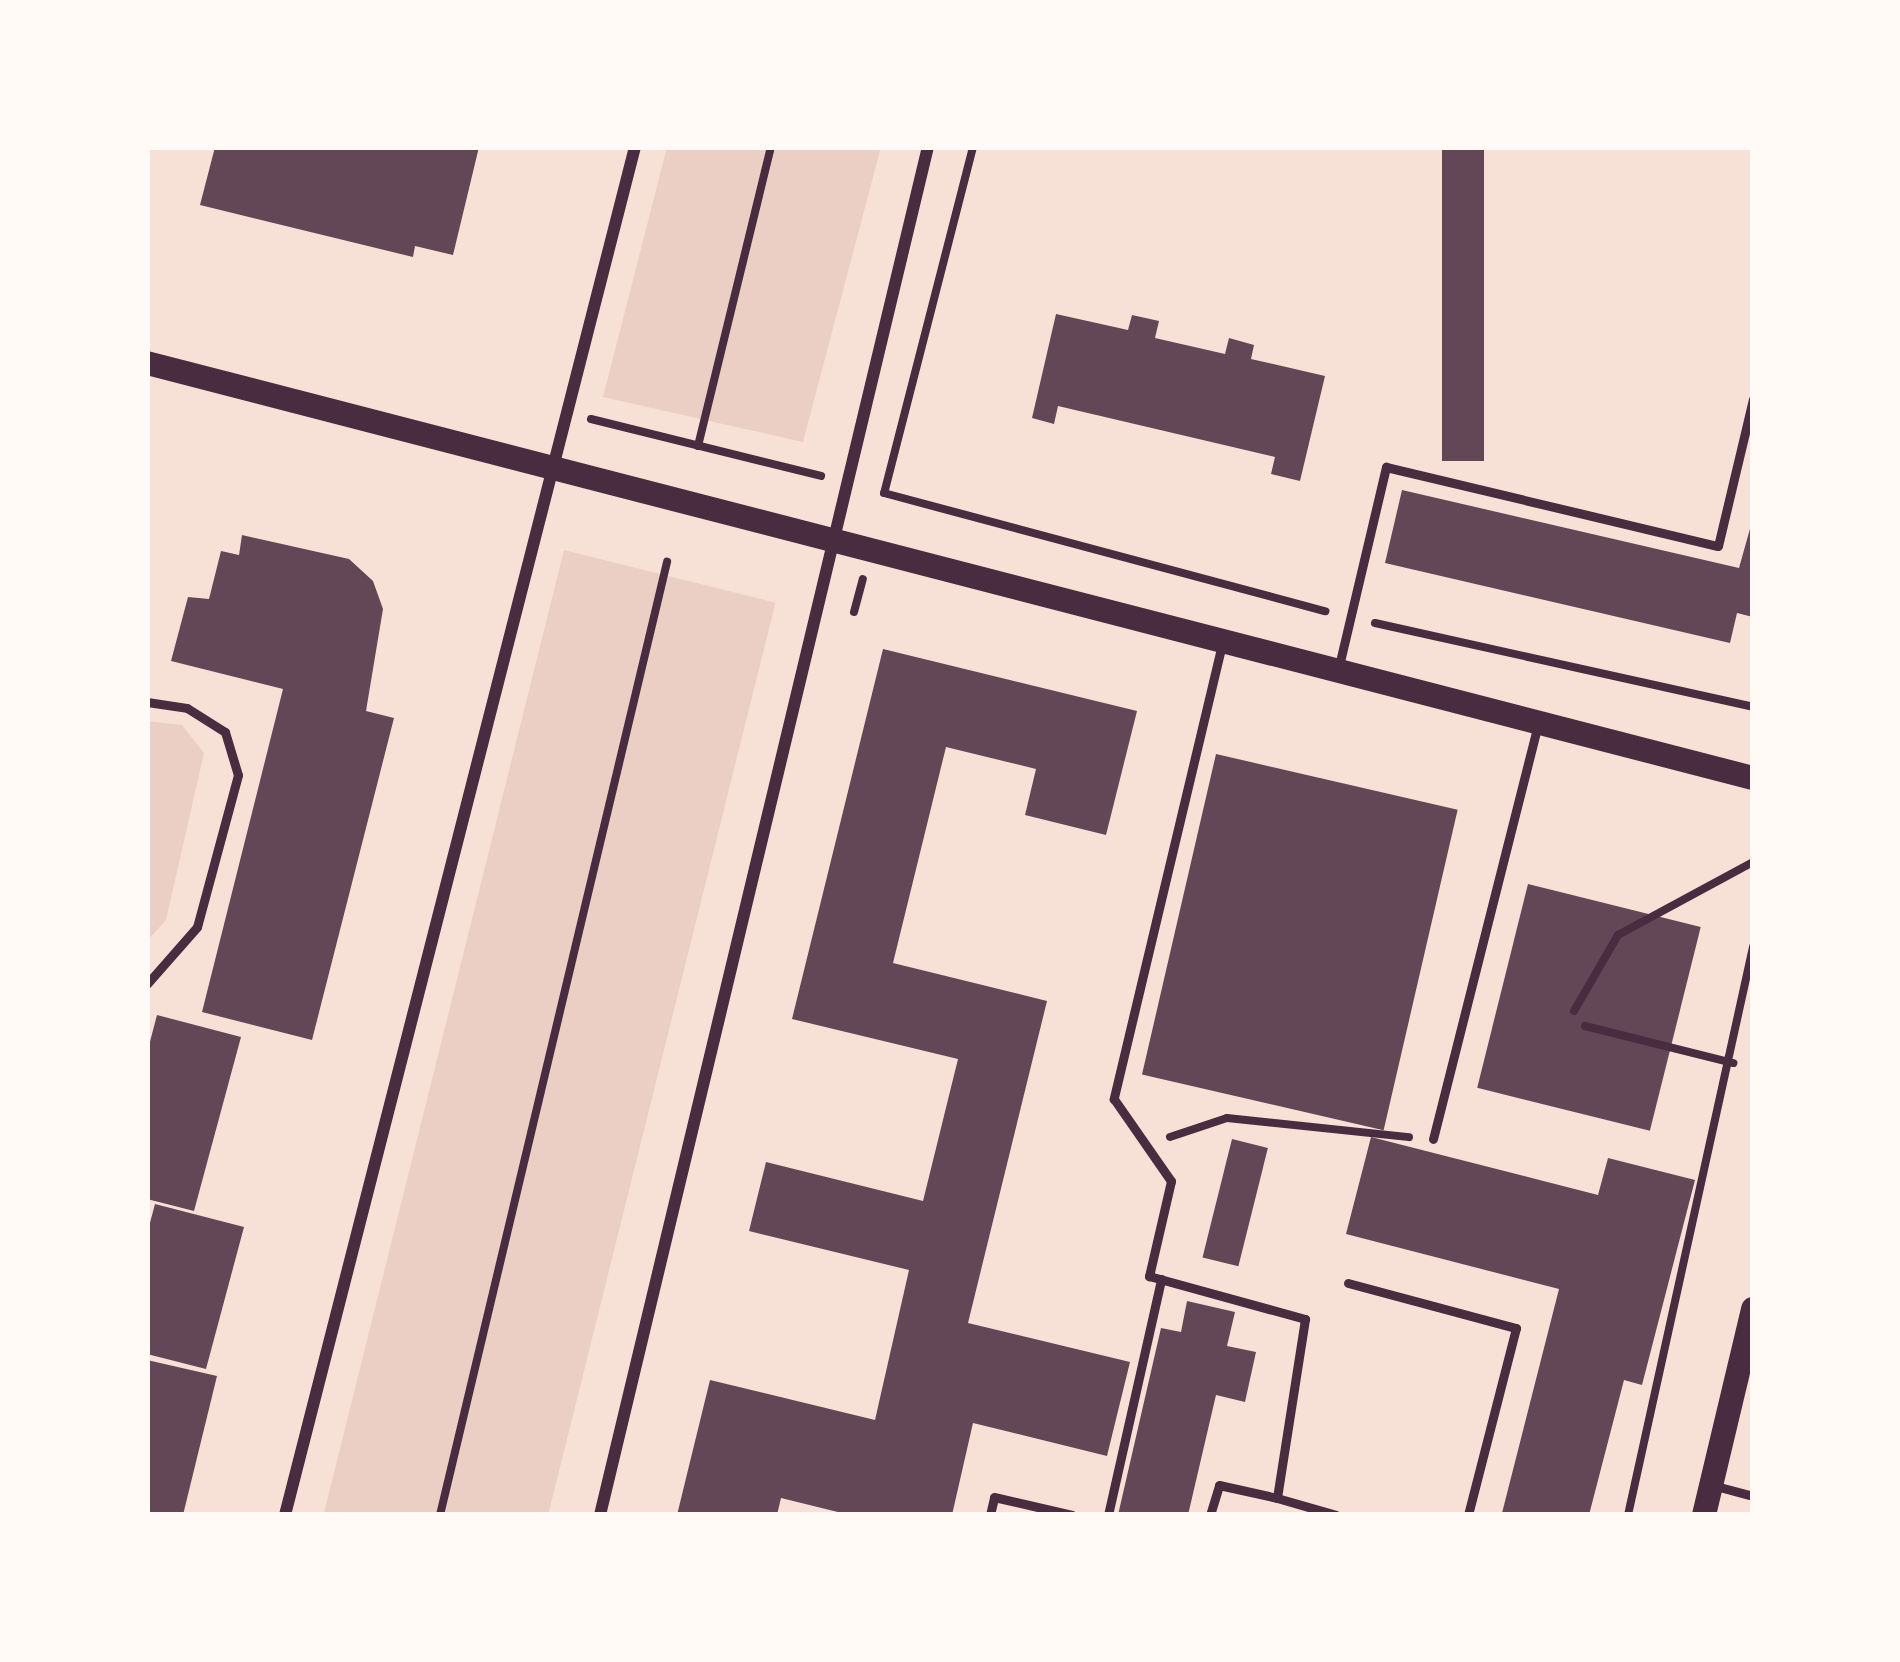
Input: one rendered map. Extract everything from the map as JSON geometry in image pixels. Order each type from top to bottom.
[{"type":"main road","points":[[147,363],[560,464],[1753,778]]},
{"type":"main road","points":[[1704,1515],[1753,1309]]},
{"type":"street","points":[[285,1515],[560,464],[635,147]]},
{"type":"street","points":[[600,1515],[928,147]]},
{"type":"lane","points":[[1338,670],[1386,467],[1718,546],[1753,399]]},
{"type":"lane","points":[[1223,638],[1114,1099],[1171,1181],[1149,1276],[1305,1319],[1277,1498]]},
{"type":"lane","points":[[147,702],[187,708],[225,732],[238,775],[196,927],[147,984]]},
{"type":"lane","points":[[1433,1139],[1539,722]]},
{"type":"lane","points":[[1108,1515],[1161,1279]]},
{"type":"lane","points":[[1348,1283],[1516,1328],[1468,1515]]},
{"type":"lane","points":[[1210,1515],[1219,1485],[1336,1515]]},
{"type":"lane","points":[[1712,1485],[1753,1496]]},
{"type":"lane","points":[[990,1515],[994,1497],[1072,1515]]},
{"type":"path","points":[[698,446],[771,147]]},
{"type":"path","points":[[854,612],[973,147]]},
{"type":"path","points":[[572,414],[846,482],[1351,618],[1753,707]]},
{"type":"path","points":[[440,1515],[668,562]]},
{"type":"path","points":[[1574,1011],[1618,935],[1753,862]]},
{"type":"path","points":[[1628,1515],[1733,1063],[1753,947]]},
{"type":"path","points":[[1585,1026],[1733,1063]]},
{"type":"path","points":[[1146,1144],[1227,1118],[1433,1139]]},
{"type":"shaded area","points":[[667,147],[881,147],[803,442],[603,397]]},
{"type":"shaded area","points":[[564,550],[776,603],[548,1515],[323,1515]]},
{"type":"shaded area","points":[[147,721],[182,725],[204,753],[166,920],[147,941]]},
{"type":"building","points":[[215,147],[479,147],[453,255],[415,246],[413,257],[200,205]]},
{"type":"building","points":[[1442,147],[1484,147],[1484,461],[1442,461]]},
{"type":"building","points":[[1056,314],[1128,330],[1132,315],[1159,321],[1155,338],[1225,354],[1229,338],[1254,345],[1251,359],[1325,376],[1300,481],[1271,474],[1275,457],[1058,406],[1054,424],[1032,418]]},
{"type":"building","points":[[1402,490],[1739,568],[1753,518],[1753,617],[1737,613],[1730,643],[1385,563]]},
{"type":"building","points":[[242,535],[349,559],[373,581],[383,609],[366,711],[394,718],[312,1040],[202,1012],[283,689],[171,661],[188,597],[209,599],[221,551],[239,555]]},
{"type":"building","points":[[883,649],[1137,711],[1106,835],[1025,815],[1036,769],[946,747],[893,963],[1047,1001],[968,1323],[1130,1362],[1107,1456],[973,1423],[952,1515],[850,1515],[781,1498],[777,1515],[677,1515],[710,1380],[875,1420],[909,1270],[749,1231],[766,1162],[923,1201],[958,1059],[792,1019]]},
{"type":"building","points":[[1216,754],[1458,810],[1384,1130],[1142,1075]]},
{"type":"building","points":[[1528,884],[1701,927],[1650,1131],[1477,1088]]},
{"type":"building","points":[[157,1015],[241,1037],[194,1211],[147,1199],[147,1053]]},
{"type":"building","points":[[1371,1137],[1598,1195],[1608,1158],[1695,1180],[1642,1385],[1624,1380],[1589,1515],[1502,1513],[1559,1289],[1346,1234]]},
{"type":"building","points":[[1232,1139],[1268,1148],[1238,1266],[1202,1257]]},
{"type":"building","points":[[155,1204],[244,1227],[206,1369],[147,1354],[147,1234]]},
{"type":"building","points":[[1187,1301],[1235,1312],[1227,1346],[1256,1352],[1245,1402],[1216,1395],[1188,1515],[1118,1515],[1161,1328],[1181,1332]]},
{"type":"building","points":[[147,1360],[217,1376],[183,1515],[147,1515]]}]
